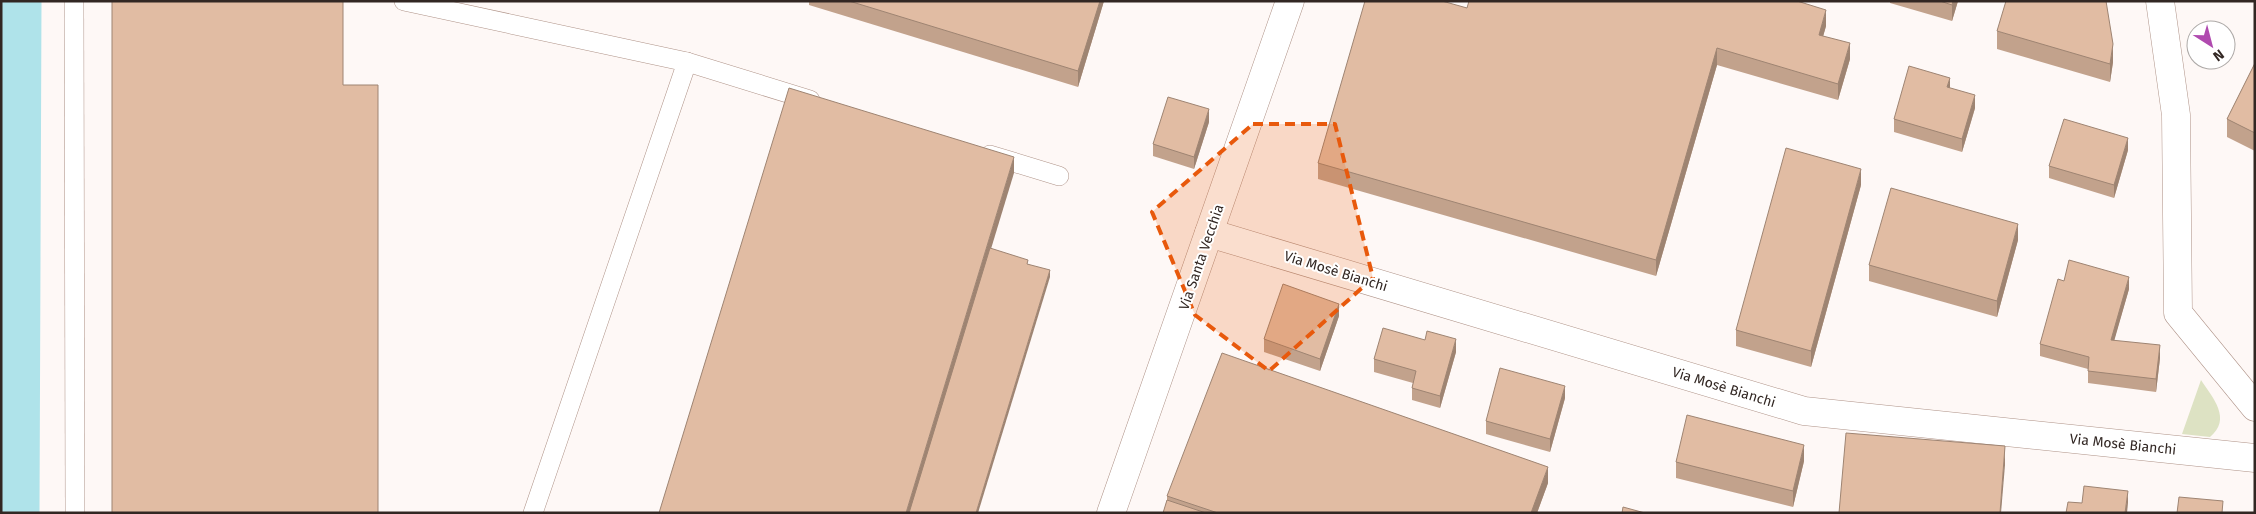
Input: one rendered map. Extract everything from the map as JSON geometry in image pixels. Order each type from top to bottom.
[{"type":"street","name":"Via Santa Vecchia","points":[[1111,513],[1290,1]]},
{"type":"street","points":[[2160,1],[2176,115],[2178,313],[2255,406]]},
{"type":"street","name":"Via Mosè Bianchi","points":[[1209,233],[1804,411],[2255,458]]},
{"type":"lane","points":[[74,1],[75,513]]},
{"type":"lane","points":[[404,1],[687,62],[830,106]]},
{"type":"lane","points":[[533,513],[687,62]]},
{"type":"lane","points":[[973,150],[1059,176]]},
{"type":"highlighted area","points":[[1253,124],[1335,124],[1373,278],[1269,371],[1195,315],[1152,212]]},
{"type":"green space","points":[[2201,380],[2215,401],[2220,416],[2220,423],[2210,437],[2182,434]]},
{"type":"building","points":[[112,1],[343,1],[343,85],[378,85],[378,513],[112,513]]},
{"type":"building","points":[[849,1],[1100,1],[1078,71]]},
{"type":"building","points":[[1365,1],[1442,1],[1467,8],[1469,1],[1797,1],[1826,10],[1819,35],[1850,43],[1838,84],[1717,48],[1656,260],[1318,163]]},
{"type":"building","points":[[1940,1],[1953,1],[1952,5]]},
{"type":"building","points":[[2006,1],[2106,1],[2113,44],[2110,64],[1997,31]]},
{"type":"building","points":[[2255,63],[2255,133],[2227,119]]},
{"type":"building","points":[[1909,66],[1950,78],[1947,87],[1975,95],[1962,139],[1894,119]]},
{"type":"building","points":[[789,88],[1014,157],[906,513],[659,513]]},
{"type":"building","points":[[1168,97],[1209,109],[1194,157],[1153,144]]},
{"type":"building","points":[[2064,119],[2128,138],[2114,185],[2049,166]]},
{"type":"building","points":[[1786,148],[1861,169],[1811,351],[1736,330]]},
{"type":"building","points":[[1891,188],[2018,224],[1997,301],[1869,265]]},
{"type":"building","points":[[990,248],[1028,260],[1027,264],[1050,270],[976,513],[909,513]]},
{"type":"building","points":[[2069,260],[2129,277],[2111,340],[2160,345],[2156,379],[2088,371],[2089,357],[2040,344],[2058,279],[2064,281]]},
{"type":"building","points":[[1283,284],[1339,304],[1320,359],[1264,339]]},
{"type":"building","points":[[1383,328],[1425,340],[1427,331],[1456,339],[1440,396],[1412,388],[1416,371],[1374,359]]},
{"type":"building","points":[[1222,353],[1548,467],[1531,513],[1218,513],[1167,496]]},
{"type":"building","points":[[1500,368],[1565,386],[1550,439],[1486,421]]},
{"type":"building","points":[[1687,415],[1804,445],[1793,491],[1676,462]]},
{"type":"building","points":[[1846,433],[2005,446],[2000,513],[1839,513]]},
{"type":"building","points":[[2084,486],[2128,491],[2125,513],[2066,513],[2068,502],[2082,503]]},
{"type":"building","points":[[2179,497],[2223,501],[2222,513],[2177,513]]},
{"type":"building","points":[[1167,500],[1206,513],[1163,513]]},
{"type":"building","points":[[1623,507],[1645,513],[1622,513]]},
{"type":"waterway","points":[[7,513],[9,1]]}]
